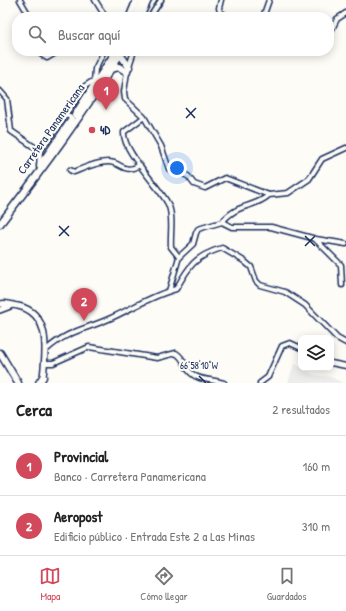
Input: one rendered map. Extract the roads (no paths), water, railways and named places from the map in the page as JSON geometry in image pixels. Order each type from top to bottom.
[{"type":"main road","points":[[137,12],[143,0]]},
{"type":"main road","points":[[142,12],[148,0]]},
{"type":"main road","name":"Carretera Panamericana","points":[[0,218],[72,119],[94,83],[116,56]]},
{"type":"main road","name":"Carretera Panamericana","points":[[0,224],[51,156],[110,69],[117,56]]},
{"type":"main road","points":[[121,56],[128,69]]},
{"type":"main road","points":[[110,69],[119,67],[128,69]]},
{"type":"main road","points":[[0,353],[18,383]]},
{"type":"main road","points":[[0,360],[14,383]]},
{"type":"main road","points":[[7,365],[23,383]]},
{"type":"main road","points":[[38,383],[43,380]]},
{"type":"street","points":[[20,0],[27,12]]},
{"type":"street","points":[[95,0],[102,12]]},
{"type":"street","points":[[131,12],[135,0]]},
{"type":"street","points":[[132,12],[138,0]]},
{"type":"street","points":[[154,12],[162,0]]},
{"type":"street","points":[[220,12],[219,8],[221,0]]},
{"type":"street","points":[[265,12],[269,0]]},
{"type":"street","points":[[334,25],[337,19],[346,13]]},
{"type":"street","points":[[38,167],[40,151],[65,113],[84,86],[94,83],[95,70],[102,56]]},
{"type":"street","points":[[132,56],[128,69],[124,92],[126,99],[144,117],[161,146],[169,169],[188,176],[194,184],[205,188],[225,178],[269,195],[288,193],[299,187],[308,179],[322,159],[346,148]]},
{"type":"street","points":[[0,91],[7,99],[11,131],[40,151]]},
{"type":"street","points":[[65,113],[72,119]]},
{"type":"street","points":[[144,117],[124,132],[123,138],[140,166],[168,205],[171,220],[171,247],[179,257]]},
{"type":"street","points":[[70,170],[74,172],[107,162],[126,170],[131,170],[140,166]]},
{"type":"street","points":[[169,291],[179,257],[193,244],[198,229],[222,222],[232,211],[264,200],[269,195]]},
{"type":"street","points":[[222,222],[232,227],[271,227],[316,239],[346,244]]},
{"type":"street","points":[[316,239],[341,265],[342,284]]},
{"type":"street","points":[[46,350],[72,332],[110,319],[152,297],[176,289],[191,263],[200,257],[222,248],[244,260],[251,267],[256,280],[260,285],[285,292],[305,305],[337,338],[346,343]]},
{"type":"street","points":[[0,304],[8,302],[29,310],[38,320],[44,332],[46,350],[43,380]]},
{"type":"street","points":[[0,310],[13,305]]},
{"type":"street","points":[[260,383],[268,377],[282,346],[290,343],[298,347]]},
{"type":"street","points":[[45,363],[52,363],[89,347],[157,358],[176,353],[183,358],[189,372],[193,375],[224,383]]},
{"type":"street","points":[[334,364],[346,366]]},
{"type":"place","name":"Provincial","points":[[106,110]]},
{"type":"place","name":"4D","points":[[92,130]]},
{"type":"place","name":"Aeropost","points":[[84,321]]}]
